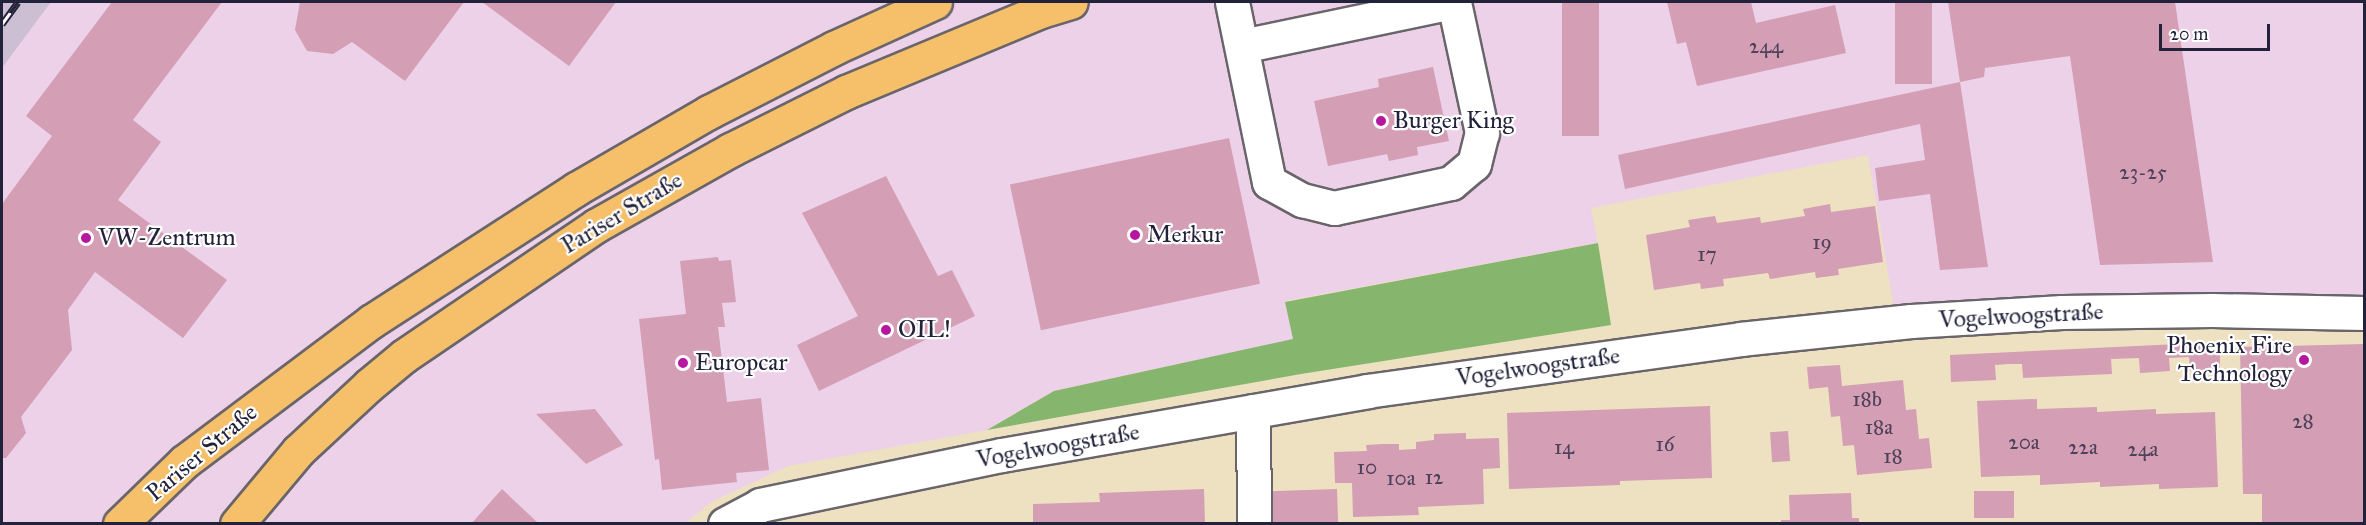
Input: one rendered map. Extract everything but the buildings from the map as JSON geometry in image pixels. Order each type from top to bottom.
[{"type":"main road","name":"Pariser Straße","points":[[120,524],[184,462],[363,328],[567,195],[710,112],[834,48],[935,2]]},
{"type":"main road","name":"Pariser Straße","points":[[237,524],[298,450],[377,378],[432,336],[597,225],[730,150],[846,92],[1030,15],[1071,2]]},
{"type":"street","points":[[1232,2],[1269,182],[1302,200],[1334,208],[1451,183],[1474,164],[1482,133],[1453,2],[1242,46]]},
{"type":"street","name":"Vogelwoogstraße","points":[[725,524],[760,505],[1002,455],[1367,391],[1717,343],[1911,321],[2062,312],[2212,309],[2364,313]]},
{"type":"street","points":[[1254,411],[1254,524]]},
{"type":"shaded area","points":[[2,2],[51,2],[2,68]]},
{"type":"shaded area","points":[[51,2],[2364,2],[2364,298],[1894,308],[1868,155],[1591,208],[1598,243],[1285,301],[1294,339],[1054,391],[987,430],[788,466],[713,501],[685,523],[2,523],[2,68]]},
{"type":"green space","points":[[1598,243],[1611,325],[1301,374],[987,430],[1054,391],[1293,339],[1285,302]]},
{"type":"railway","points":[[2,24],[18,2]]},
{"type":"place","name":"Burger King","points":[[1381,121]]},
{"type":"place","name":"Merkur","points":[[1135,235]]},
{"type":"place","name":"VW-Zentrum","points":[[86,238]]},
{"type":"place","name":"OIL!","points":[[886,330]]},
{"type":"place","name":"Phoenix Fire Technology","points":[[2304,360]]},
{"type":"place","name":"Europcar","points":[[683,363]]}]
